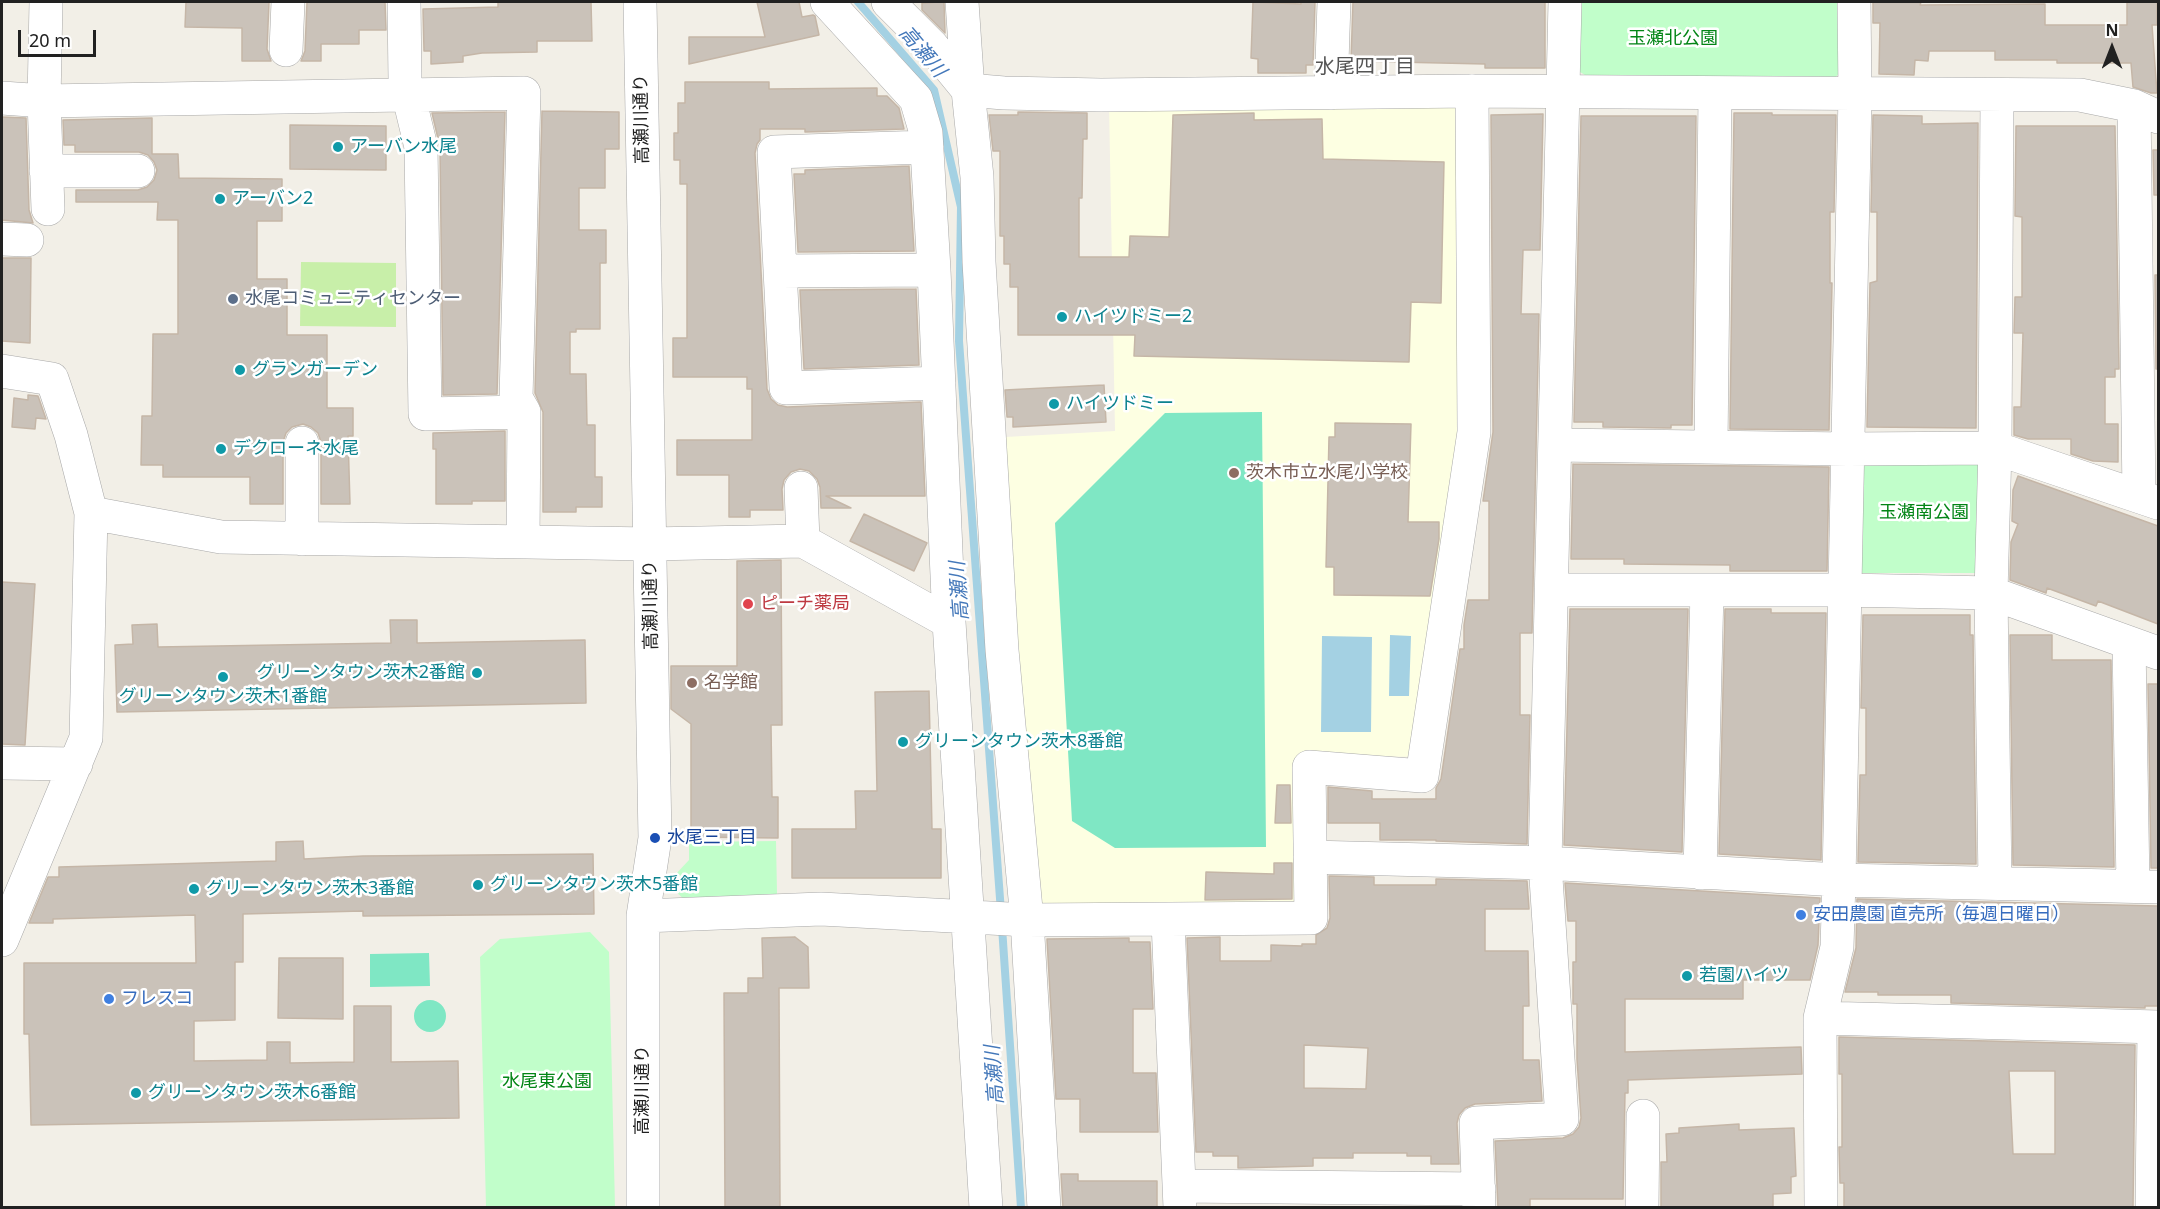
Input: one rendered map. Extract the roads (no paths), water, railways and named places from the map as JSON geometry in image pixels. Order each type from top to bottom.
[{"type":"street","points":[[46,2],[44,101],[48,209]]},
{"type":"street","points":[[286,50],[288,2]]},
{"type":"street","points":[[404,2],[405,81],[421,147],[425,414],[524,412]]},
{"type":"street","name":"高瀬川通り","points":[[640,2],[655,838],[643,916],[643,1208]]},
{"type":"street","points":[[827,2],[916,99],[926,133],[949,622],[986,1208]]},
{"type":"street","points":[[888,2],[932,46],[968,90],[1101,95],[1472,91],[2080,95],[2146,112],[2149,500],[1995,448],[1848,449],[1555,445]]},
{"type":"street","points":[[962,2],[977,177],[1002,650],[1027,920],[1044,1208]]},
{"type":"street","points":[[1331,93],[1334,2]]},
{"type":"street","points":[[1168,921],[1180,1197],[1479,1198],[1476,1123],[1562,1119],[1545,863],[1564,2]]},
{"type":"street","points":[[1821,1208],[1820,1018],[1837,947],[1839,880],[1855,94],[1854,2]]},
{"type":"street","points":[[643,916],[821,909],[1027,920],[1168,921],[1311,918],[1309,767],[1422,776],[1474,432],[1472,91]]},
{"type":"street","points":[[2,98],[44,101],[524,93],[516,398],[524,412],[523,542]]},
{"type":"street","points":[[1711,447],[1715,94]]},
{"type":"street","points":[[1995,884],[1991,593],[1995,448],[1997,95]]},
{"type":"street","points":[[927,147],[774,152],[780,271],[786,388],[939,383]]},
{"type":"street","points":[[46,171],[138,171]]},
{"type":"street","points":[[780,271],[934,270]]},
{"type":"street","points":[[2,371],[52,379],[71,435],[91,513],[86,738],[2,940]]},
{"type":"street","points":[[302,443],[302,539]]},
{"type":"street","points":[[801,488],[803,540]]},
{"type":"street","points":[[91,513],[221,537],[650,544],[803,540],[949,622]]},
{"type":"street","points":[[1310,857],[1545,863],[1839,880],[2146,887],[2144,648],[1991,593],[1846,590],[1552,590]]},
{"type":"street","points":[[1700,873],[1707,591]]},
{"type":"street","points":[[2,763],[76,764]]},
{"type":"street","points":[[1820,1018],[2156,1027],[2152,1208]]},
{"type":"street","points":[[1642,1208],[1643,1116]]},
{"type":"water","points":[[1390,635],[1411,636],[1409,696],[1389,696]]},
{"type":"water","points":[[1322,636],[1372,637],[1371,732],[1321,732]]},
{"type":"waterway","name":"高瀬川","points":[[858,2],[934,90],[961,207],[959,341],[1001,912]]},
{"type":"waterway","name":"高瀬川","points":[[1002,927],[1021,1208]]},
{"type":"place","name":"アーバン水尾","points":[[338,147]]},
{"type":"place","name":"アーバン2","points":[[220,199]]},
{"type":"place","name":"水尾コミュニティセンター","points":[[233,299]]},
{"type":"place","name":"ハイツドミー2","points":[[1062,317]]},
{"type":"place","name":"グランガーデン","points":[[240,370]]},
{"type":"place","name":"ハイツドミー","points":[[1054,404]]},
{"type":"place","name":"デクローネ水尾","points":[[221,449]]},
{"type":"place","name":"茨木市立水尾小学校","points":[[1234,473]]},
{"type":"place","name":"ピーチ薬局","points":[[748,604]]},
{"type":"place","name":"グリーンタウン茨木2番館","points":[[477,673]]},
{"type":"place","name":"グリーンタウン茨木1番館","points":[[223,677]]},
{"type":"place","name":"名学館","points":[[692,683]]},
{"type":"place","name":"グリーンタウン茨木8番館","points":[[903,742]]},
{"type":"place","name":"水尾三丁目","points":[[655,838]]},
{"type":"place","name":"グリーンタウン茨木5番館","points":[[478,885]]},
{"type":"place","name":"グリーンタウン茨木3番館","points":[[194,889]]},
{"type":"place","name":"安田農園 直売所（毎週日曜日）","points":[[1801,915]]},
{"type":"place","name":"若園ハイツ","points":[[1687,976]]},
{"type":"place","name":"フレスコ","points":[[109,999]]},
{"type":"place","name":"グリーンタウン茨木6番館","points":[[136,1093]]},
{"type":"district","name":"水尾四丁目","points":[[1365,67]]},
{"type":"park label","name":"玉瀬北公園","points":[[1673,39]]},
{"type":"park label","name":"玉瀬南公園","points":[[1924,513]]},
{"type":"park label","name":"水尾東公園","points":[[547,1082]]}]
